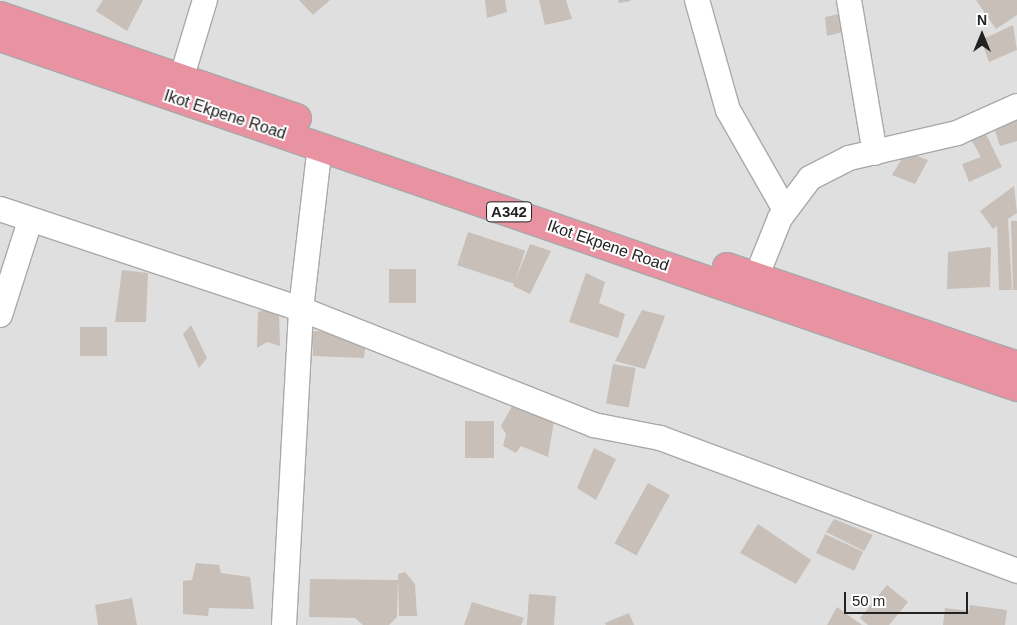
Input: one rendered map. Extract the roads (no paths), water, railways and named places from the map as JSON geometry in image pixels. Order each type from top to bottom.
[{"type":"highway","name":"Ikot Ekpene Road","points":[[0,16],[320,146],[754,287],[1017,366]]},
{"type":"highway","name":"Ikot Ekpene Road","points":[[0,38],[179,89],[754,287],[1017,387]]},
{"type":"street","points":[[179,89],[205,0]]},
{"type":"street","points":[[697,0],[728,110],[785,210]]},
{"type":"street","points":[[849,0],[875,153]]},
{"type":"street","points":[[754,287],[785,210],[810,178],[848,158],[957,133],[1017,106]]},
{"type":"street","points":[[284,625],[302,309],[320,146]]},
{"type":"street","points":[[0,209],[30,221],[302,309],[594,425],[660,438],[1017,571]]},
{"type":"street","points":[[0,315],[30,221]]}]
